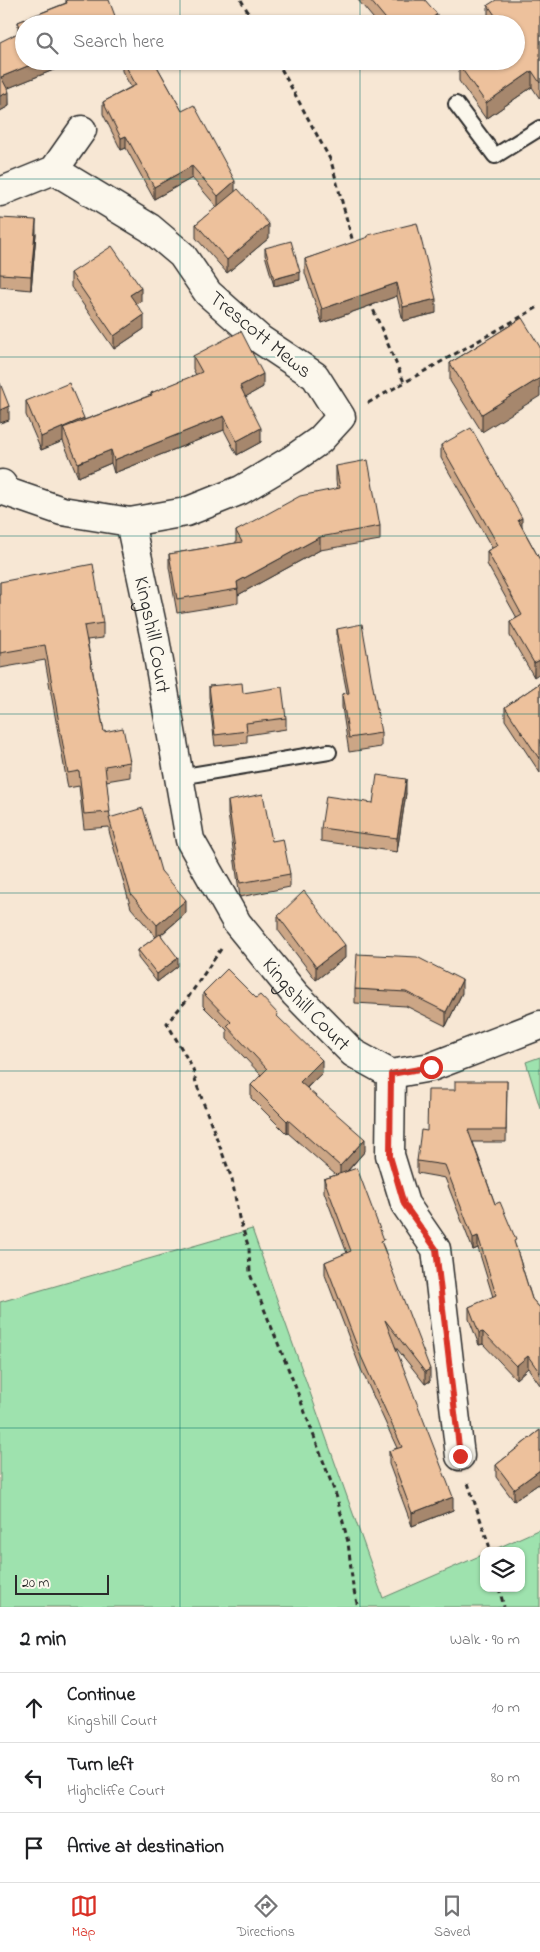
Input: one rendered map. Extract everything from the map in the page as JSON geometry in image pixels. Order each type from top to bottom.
[{"type":"street","points":[[0,192],[54,170],[82,130]]},
{"type":"street","name":"Trescott Mews","points":[[54,170],[150,228],[182,255],[208,293],[261,340],[315,376],[341,418]]},
{"type":"street","points":[[2,484],[7,492],[62,511],[130,522],[186,512],[241,490],[320,440],[341,418]]},
{"type":"street","name":"Kingshill Court","points":[[130,522],[155,639],[190,840],[237,923],[295,994],[353,1053],[391,1074]]},
{"type":"street","points":[[460,1456],[436,1249],[404,1204],[390,1156],[391,1074],[431,1067],[540,1026]]},
{"type":"lane","points":[[456,104],[495,156],[540,128]]},
{"type":"lane","points":[[179,776],[329,752]]},
{"type":"path","points":[[241,0],[250,15]]},
{"type":"path","points":[[282,70],[331,161],[356,251]]},
{"type":"path","points":[[368,296],[374,315],[404,382]]},
{"type":"path","points":[[341,418],[540,306]]},
{"type":"path","points":[[237,923],[208,970],[167,1023],[193,1069],[196,1083],[232,1180],[239,1218],[249,1248],[250,1274],[294,1382],[336,1498],[348,1542],[353,1587],[358,1607]]},
{"type":"path","points":[[460,1456],[489,1547]]},
{"type":"path","points":[[500,1592],[504,1607]]},
{"type":"green space","points":[[540,1057],[540,1108],[526,1062]]},
{"type":"green space","points":[[252,1229],[383,1598],[480,1556],[480,1592],[525,1592],[525,1547],[500,1547],[540,1529],[540,1607],[0,1607],[0,1302]]},
{"type":"building","points":[[66,0],[109,0],[115,15],[36,15],[67,3]]},
{"type":"building","points":[[370,0],[425,0],[437,14],[436,15],[382,15]]},
{"type":"building","points":[[496,0],[540,0],[540,83],[532,71],[486,103],[463,70],[525,70],[525,15],[495,15],[488,5]]},
{"type":"building","points":[[15,34],[15,70],[18,70],[1,77],[9,92],[0,96],[0,42]]},
{"type":"building","points":[[128,70],[159,70],[182,111],[194,105],[235,181],[218,196],[192,166],[154,187],[126,136],[121,138],[103,102],[136,85]]},
{"type":"building","points":[[238,189],[269,224],[227,260],[196,224]]},
{"type":"building","points":[[0,218],[36,220],[31,276],[0,274]]},
{"type":"building","points":[[417,223],[436,299],[403,307],[397,283],[322,309],[305,259],[368,237],[368,235]]},
{"type":"building","points":[[291,241],[300,272],[274,279],[265,248]]},
{"type":"building","points":[[112,246],[141,288],[130,295],[144,315],[114,336],[71,273]]},
{"type":"building","points":[[522,318],[540,347],[540,378],[482,414],[450,363]]},
{"type":"building","points":[[241,331],[263,374],[240,386],[261,428],[237,441],[224,416],[114,460],[111,450],[78,463],[63,428],[152,395],[151,393],[202,372],[193,356]]},
{"type":"building","points":[[0,383],[9,406],[0,410]]},
{"type":"building","points":[[69,383],[84,418],[41,437],[26,401]]},
{"type":"building","points":[[471,428],[522,518],[518,520],[540,560],[540,660],[534,663],[510,622],[522,615],[487,551],[498,545],[441,445]]},
{"type":"building","points":[[368,460],[380,526],[320,537],[237,582],[238,589],[177,599],[169,554],[242,542],[236,531],[300,496],[340,488],[336,466]]},
{"type":"building","points":[[93,564],[103,623],[84,626],[104,732],[123,728],[130,762],[105,766],[110,812],[84,814],[79,771],[68,773],[45,645],[0,653],[0,582]]},
{"type":"building","points":[[362,624],[381,733],[349,738],[342,694],[349,693],[337,629]]},
{"type":"building","points":[[242,683],[243,693],[282,687],[286,718],[246,723],[247,731],[215,735],[209,686]]},
{"type":"building","points":[[540,683],[540,760],[505,707]]},
{"type":"building","points":[[377,775],[406,779],[397,838],[321,828],[326,796],[373,803]]},
{"type":"building","points":[[263,794],[272,841],[283,839],[290,874],[240,883],[228,801]]},
{"type":"building","points":[[143,808],[161,871],[186,900],[157,925],[131,894],[109,818]]},
{"type":"building","points":[[304,891],[345,945],[316,967],[278,916]]},
{"type":"building","points":[[160,934],[178,958],[157,974],[138,950]]},
{"type":"building","points":[[357,954],[417,957],[462,980],[446,1012],[406,992],[355,989]]},
{"type":"building","points":[[227,969],[256,998],[260,995],[278,1014],[277,1016],[322,1060],[300,1082],[365,1139],[340,1166],[287,1121],[251,1085],[267,1069],[227,1026],[231,1022],[203,993]]},
{"type":"building","points":[[455,1081],[507,1081],[506,1130],[468,1130],[495,1204],[500,1202],[516,1240],[514,1241],[532,1299],[540,1308],[540,1373],[528,1356],[516,1366],[483,1332],[479,1333],[469,1307],[496,1295],[478,1236],[473,1238],[445,1165],[417,1161],[421,1130],[427,1131],[428,1090],[455,1090]]},
{"type":"building","points":[[357,1168],[384,1240],[381,1241],[430,1369],[425,1372],[385,1320],[453,1497],[412,1513],[389,1451],[402,1447],[360,1354],[325,1262],[351,1251],[324,1179]]},
{"type":"building","points":[[540,1430],[540,1470],[514,1489],[496,1465]]},
{"type":"route","points":[[431,1067],[391,1074],[390,1156],[404,1204],[436,1249],[460,1456]]}]
